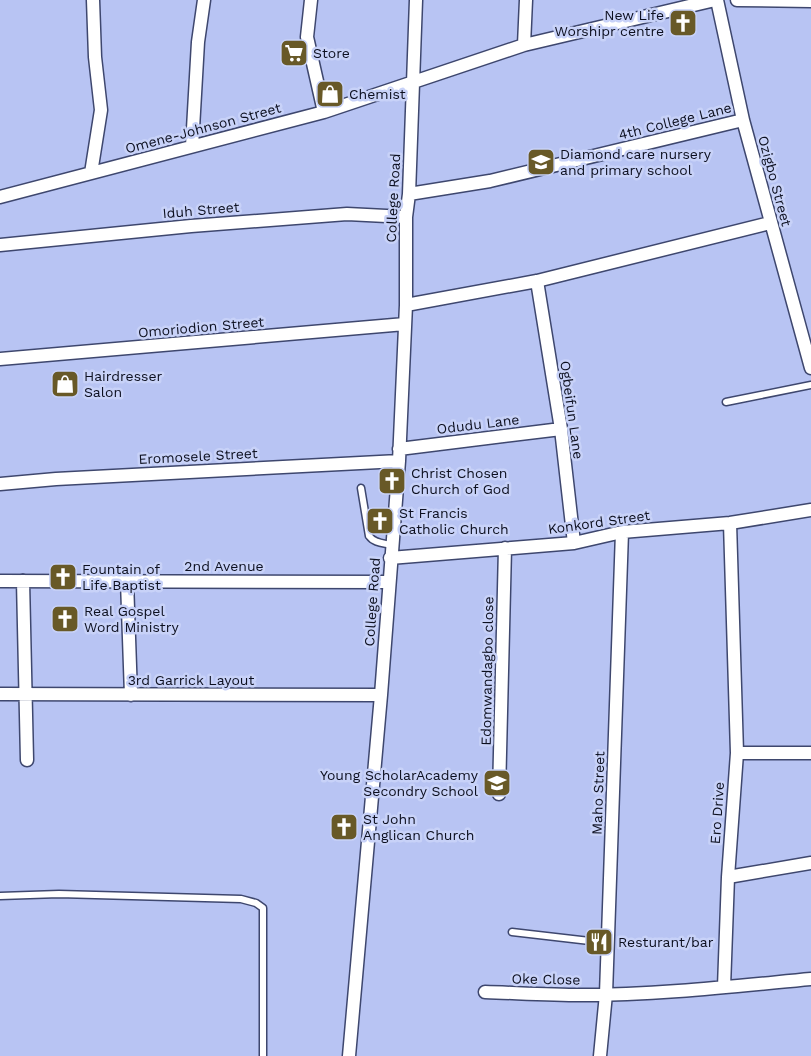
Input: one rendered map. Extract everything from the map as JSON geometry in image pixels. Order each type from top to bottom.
[{"type":"street","points":[[91,173],[100,110],[94,57],[93,0]]},
{"type":"street","points":[[192,146],[198,42],[204,0]]},
{"type":"street","points":[[311,0],[307,37],[324,112]]},
{"type":"street","name":"College Road","points":[[349,1056],[381,695],[399,455],[406,305],[406,217],[409,194],[416,0]]},
{"type":"street","points":[[524,46],[526,0]]},
{"type":"street","name":"Omene-Johnson Street","points":[[0,197],[324,112],[524,46],[716,0]]},
{"type":"street","name":"Ozigbo Street","points":[[716,0],[743,120],[811,368]]},
{"type":"street","points":[[737,0],[811,1]]},
{"type":"street","name":"4th College Lane","points":[[409,194],[490,182],[743,120]]},
{"type":"street","name":"Iduh Street","points":[[0,246],[191,226],[347,214],[406,217]]},
{"type":"street","points":[[406,305],[537,281],[770,223]]},
{"type":"street","name":"Ogbeifun Lane","points":[[537,281],[561,429],[574,543]]},
{"type":"street","name":"Omoriodion Street","points":[[0,359],[405,324]]},
{"type":"street","name":"Odudu Lane","points":[[399,455],[561,429]]},
{"type":"street","name":"Eromosele Street","points":[[0,484],[56,478],[399,455]]},
{"type":"street","name":"Konkord Street","points":[[390,558],[574,543],[622,532],[730,523],[811,510]]},
{"type":"street","name":"Ero Drive","points":[[724,987],[728,878],[737,753],[730,523]]},
{"type":"street","name":"Maho Street","points":[[600,1056],[606,994],[622,532]]},
{"type":"street","name":"Edomwandagbo close","points":[[499,794],[505,548]]},
{"type":"street","name":"2nd Avenue","points":[[0,581],[389,582]]},
{"type":"street","points":[[23,581],[27,760]]},
{"type":"street","points":[[127,581],[131,695]]},
{"type":"street","name":"3rd Garrick Layout","points":[[0,694],[381,695]]},
{"type":"street","points":[[737,753],[811,753]]},
{"type":"street","points":[[728,878],[811,863]]},
{"type":"street","points":[[606,994],[724,987],[811,979]]},
{"type":"street","name":"Oke Close","points":[[486,992],[606,994]]},
{"type":"lane","points":[[726,402],[811,385]]},
{"type":"lane","points":[[361,488],[369,536],[377,542],[391,544]]},
{"type":"lane","points":[[0,896],[59,894],[241,899],[256,903],[263,908],[263,1056]]},
{"type":"lane","points":[[512,932],[607,943]]},
{"type":"place","name":"New Life Worshipr centre","points":[[683,23]]},
{"type":"place","name":"Store","points":[[294,53]]},
{"type":"place","name":"Chemist","points":[[330,94]]},
{"type":"place","name":"Diamond care nursery and primary school","points":[[541,162]]},
{"type":"place","name":"Hairdresser Salon","points":[[65,384]]},
{"type":"place","name":"Christ Chosen Church of God","points":[[392,481]]},
{"type":"place","name":"St Francis Catholic Church","points":[[380,521]]},
{"type":"place","name":"Fountain of Life Baptist","points":[[63,577]]},
{"type":"place","name":"Real Gospel Word Ministry","points":[[65,619]]},
{"type":"place","name":"Young ScholarAcademy Secondry School","points":[[497,783]]},
{"type":"place","name":"St John Anglican Church","points":[[344,827]]},
{"type":"place","name":"Resturant/bar","points":[[599,942]]}]
